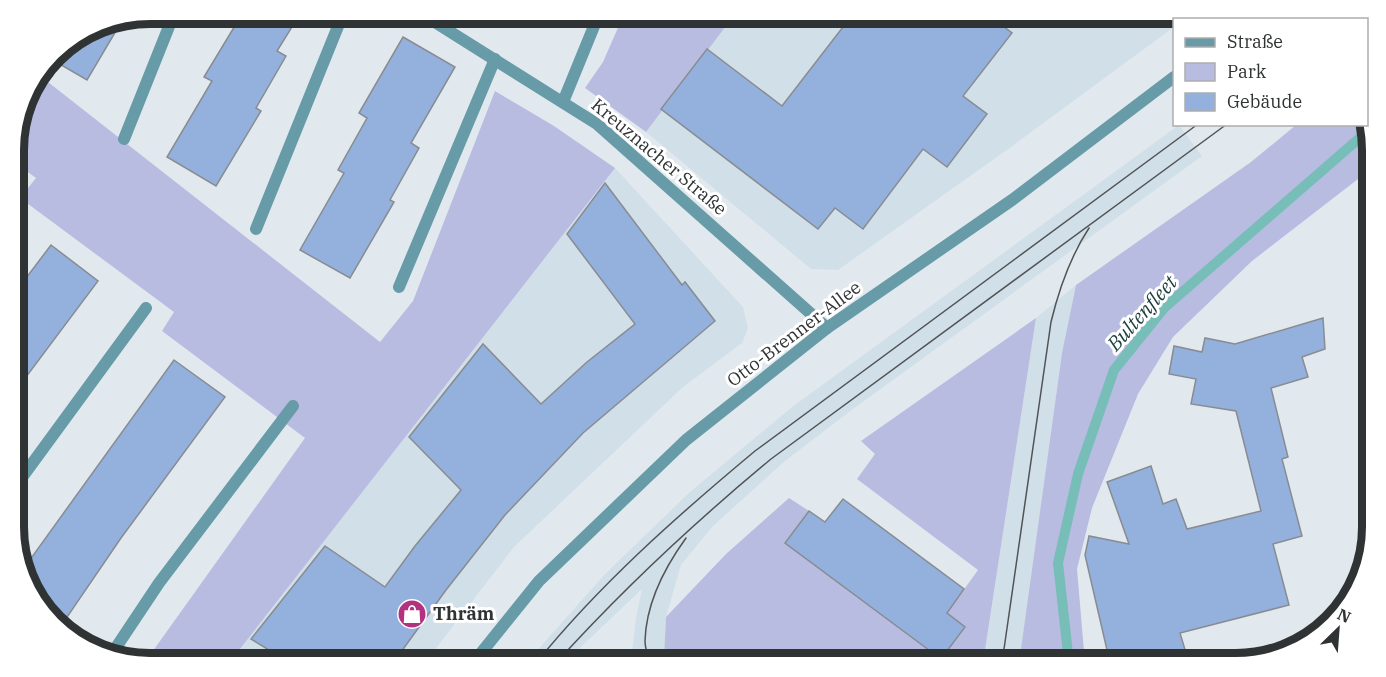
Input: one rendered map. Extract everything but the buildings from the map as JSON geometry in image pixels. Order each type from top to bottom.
[{"type":"street","points":[[124,139],[170,24]]},
{"type":"street","points":[[256,229],[339,24]]},
{"type":"street","name":"Kreuznacher Straße","points":[[442,24],[597,123],[827,328]]},
{"type":"street","points":[[563,102],[595,24]]},
{"type":"street","points":[[399,287],[495,59]]},
{"type":"street","name":"Otto-Brenner-Allee","points":[[481,653],[539,581],[686,440],[827,328],[1012,200],[1173,78]]},
{"type":"street","points":[[24,475],[146,308]]},
{"type":"street","points":[[116,648],[159,583],[293,406]]},
{"type":"shaded area","points":[[727,24],[1173,24],[1173,28],[1011,147],[838,270],[811,269],[646,132]]},
{"type":"shaded area","points":[[1178,126],[1202,156],[853,409],[785,461],[712,527],[681,565],[666,617],[664,653],[631,653],[642,589],[575,653],[535,653],[605,574],[691,491],[792,407]]},
{"type":"shaded area","points":[[615,168],[743,307],[748,328],[742,343],[683,387],[514,547],[433,653],[237,653]]},
{"type":"shaded area","points":[[1076,285],[1062,353],[1020,653],[985,653],[1036,318]]},
{"type":"green space","points":[[620,24],[727,24],[646,132],[585,88],[603,62]]},
{"type":"green space","points":[[45,80],[380,342],[413,301],[495,91],[554,126],[615,168],[237,653],[151,653],[305,438],[162,331],[174,312],[24,201],[24,193],[36,178],[24,169],[24,142],[28,117]]},
{"type":"green space","points":[[1295,126],[1360,126],[1362,176],[1252,261],[1173,337],[1138,394],[1092,508],[1077,569],[1084,653],[1020,653],[1062,353],[1076,285],[1251,162]]},
{"type":"green space","points":[[1036,318],[985,653],[942,653],[947,613],[978,570],[857,479],[875,454],[861,441]]},
{"type":"green space","points":[[789,498],[809,511],[785,543],[933,653],[664,653],[666,617],[726,554]]},
{"type":"waterway","name":"Bultenfleet","points":[[1068,653],[1058,563],[1078,474],[1114,370],[1164,308],[1361,137]]},
{"type":"tram line","points":[[545,653],[586,606],[640,552],[755,451],[1195,126]]},
{"type":"tram line","points":[[565,653],[660,557],[771,459],[1224,126]]},
{"type":"tram line","points":[[1003,653],[1051,322],[1066,274],[1089,228]]},
{"type":"tram line","points":[[647,653],[646,627],[653,600],[664,574],[686,538]]},
{"type":"place","name":"Thräm","points":[[412,614]]}]
